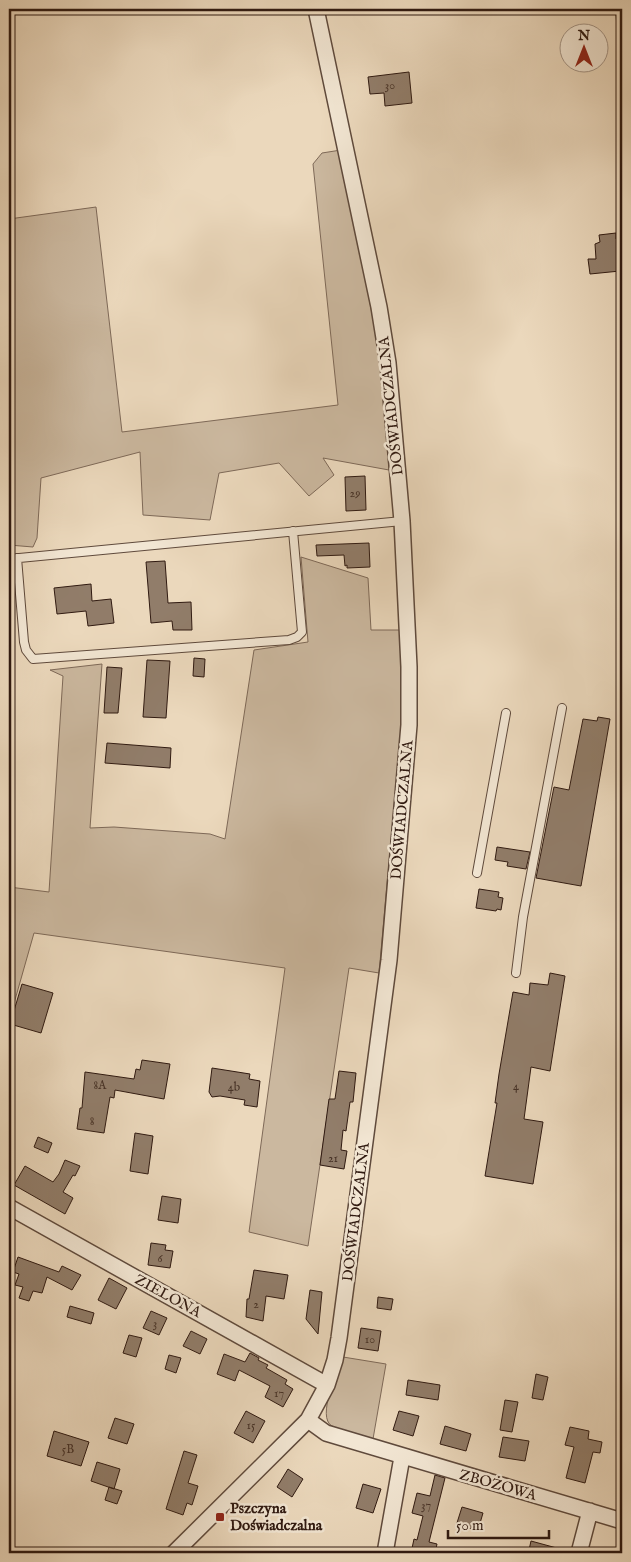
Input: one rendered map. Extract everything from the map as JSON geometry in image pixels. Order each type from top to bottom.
[{"type":"street","name":"DOŚWIADCZALNA","points":[[174,1553],[308,1420],[327,1386],[339,1338],[388,960],[409,715],[409,667],[402,521],[388,363],[379,307],[316,9]]},
{"type":"street","name":"ZIELONA","points":[[9,1207],[327,1386]]},
{"type":"street","name":"ZBOŻOWA","points":[[308,1420],[326,1433],[622,1521]]},
{"type":"street","points":[[386,1553],[402,1457]]},
{"type":"street","points":[[579,1553],[590,1512]]},
{"type":"lane","points":[[620,9],[622,32]]},
{"type":"lane","points":[[293,531],[302,632],[297,637],[289,640],[33,659],[26,650],[13,558],[293,531],[402,521]]},
{"type":"lane","points":[[516,973],[523,917],[562,708]]},
{"type":"lane","points":[[477,873],[506,713]]},
{"type":"shaded area","points":[[341,150],[381,361],[389,470],[323,458],[334,475],[309,496],[279,463],[219,473],[210,520],[143,515],[140,452],[41,478],[37,538],[33,547],[9,545],[9,219],[96,207],[122,432],[338,405],[313,164],[322,153]]},
{"type":"shaded area","points":[[301,557],[368,578],[371,630],[400,630],[402,719],[379,973],[349,968],[308,1246],[249,1232],[285,968],[34,933],[9,1021],[9,887],[49,892],[63,676],[50,670],[102,664],[90,828],[114,827],[210,834],[225,839],[254,650],[308,642]]},
{"type":"shaded area","points":[[343,1357],[386,1364],[373,1439],[336,1428],[328,1421],[326,1413],[327,1404]]},
{"type":"building","points":[[409,72],[412,103],[385,106],[384,93],[370,94],[368,77]]},
{"type":"building","points":[[616,233],[616,239],[620,239],[622,260],[619,261],[620,271],[590,274],[588,259],[596,259],[595,244],[600,242],[599,235]]},
{"type":"building","points":[[365,476],[366,510],[346,511],[345,477]]},
{"type":"building","points":[[369,543],[370,567],[347,568],[344,555],[317,556],[316,545]]},
{"type":"building","points":[[165,561],[168,603],[191,602],[192,630],[173,630],[172,621],[151,623],[146,562]]},
{"type":"building","points":[[91,584],[92,601],[111,599],[114,623],[88,626],[86,611],[57,614],[54,588]]},
{"type":"building","points":[[194,658],[205,659],[204,677],[193,676]]},
{"type":"building","points":[[147,660],[170,661],[166,718],[143,717]]},
{"type":"building","points":[[107,667],[122,668],[118,713],[104,713]]},
{"type":"building","points":[[598,717],[610,719],[581,886],[536,878],[554,787],[569,790],[583,719],[597,721]]},
{"type":"building","points":[[107,743],[171,748],[170,768],[105,763]]},
{"type":"building","points":[[497,847],[530,852],[526,869],[507,866],[508,862],[495,860]]},
{"type":"building","points":[[479,889],[499,892],[498,897],[503,898],[501,910],[476,908]]},
{"type":"building","points":[[550,973],[565,976],[550,1071],[531,1067],[524,1119],[543,1122],[533,1184],[485,1176],[497,1103],[495,1103],[499,1074],[513,992],[529,995],[530,983],[548,985]]},
{"type":"building","points":[[22,984],[53,993],[41,1033],[10,1024]]},
{"type":"building","points":[[142,1060],[170,1064],[164,1099],[115,1090],[114,1098],[110,1097],[104,1133],[77,1129],[80,1108],[82,1108],[85,1072],[134,1079],[136,1069],[140,1070]]},
{"type":"building","points":[[212,1068],[250,1074],[249,1079],[260,1081],[257,1107],[244,1105],[245,1100],[220,1096],[212,1097],[209,1092]]},
{"type":"building","points":[[339,1071],[356,1073],[353,1102],[350,1102],[346,1131],[343,1130],[341,1150],[347,1151],[344,1169],[320,1165],[329,1099],[335,1099]]},
{"type":"building","points":[[135,1133],[153,1136],[148,1174],[130,1171]]},
{"type":"building","points":[[38,1137],[52,1143],[48,1153],[34,1147]]},
{"type":"building","points":[[65,1160],[80,1166],[63,1192],[73,1198],[65,1214],[14,1185],[25,1166],[53,1182]]},
{"type":"building","points":[[162,1196],[181,1199],[178,1223],[158,1220]]},
{"type":"building","points":[[151,1243],[166,1245],[165,1250],[173,1251],[170,1268],[148,1265]]},
{"type":"building","points":[[18,1257],[59,1272],[62,1266],[81,1275],[72,1290],[47,1277],[42,1293],[33,1291],[29,1301],[19,1298],[23,1287],[15,1285],[19,1274],[13,1272]]},
{"type":"building","points":[[254,1270],[288,1275],[284,1299],[266,1296],[263,1321],[246,1317],[247,1299],[249,1299]]},
{"type":"building","points":[[109,1278],[127,1288],[116,1309],[98,1300]]},
{"type":"building","points":[[310,1290],[322,1292],[318,1334],[306,1319]]},
{"type":"building","points":[[378,1297],[393,1299],[391,1310],[377,1308]]},
{"type":"building","points":[[70,1306],[94,1313],[91,1324],[67,1317]]},
{"type":"building","points":[[151,1311],[167,1318],[159,1335],[143,1328]]},
{"type":"building","points":[[361,1328],[381,1331],[378,1351],[358,1348]]},
{"type":"building","points":[[191,1331],[207,1339],[200,1354],[183,1346]]},
{"type":"building","points":[[129,1335],[142,1338],[136,1357],[123,1353]]},
{"type":"building","points":[[250,1353],[268,1365],[266,1368],[287,1380],[285,1384],[293,1389],[283,1407],[265,1397],[270,1386],[239,1370],[235,1381],[217,1374],[224,1354],[245,1362]]},
{"type":"building","points":[[169,1355],[181,1358],[176,1373],[165,1369]]},
{"type":"building","points":[[536,1374],[548,1377],[543,1400],[532,1398]]},
{"type":"building","points":[[408,1380],[440,1385],[438,1400],[406,1395]]},
{"type":"building","points":[[505,1400],[518,1402],[512,1432],[500,1430]]},
{"type":"building","points":[[246,1411],[265,1421],[253,1443],[234,1433]]},
{"type":"building","points":[[399,1411],[419,1416],[413,1436],[393,1430]]},
{"type":"building","points":[[115,1418],[134,1424],[127,1444],[108,1438]]},
{"type":"building","points":[[445,1426],[471,1434],[466,1451],[440,1444]]},
{"type":"building","points":[[570,1427],[589,1431],[588,1439],[602,1442],[600,1453],[593,1452],[585,1483],[566,1478],[574,1447],[565,1445]]},
{"type":"building","points":[[54,1431],[89,1442],[81,1466],[47,1456]]},
{"type":"building","points":[[503,1437],[529,1441],[525,1461],[499,1457]]},
{"type":"building","points":[[184,1451],[197,1455],[188,1483],[198,1486],[192,1505],[187,1503],[183,1515],[166,1509]]},
{"type":"building","points":[[97,1462],[120,1469],[114,1489],[91,1481]]},
{"type":"building","points":[[288,1469],[303,1479],[292,1497],[277,1487]]},
{"type":"building","points":[[435,1475],[445,1478],[429,1542],[437,1544],[435,1553],[411,1553],[414,1539],[417,1540],[423,1516],[412,1513],[417,1493],[430,1496]]},
{"type":"building","points":[[363,1484],[381,1489],[373,1513],[356,1508]]},
{"type":"building","points":[[109,1487],[122,1491],[117,1504],[105,1500]]},
{"type":"building","points":[[462,1507],[483,1513],[478,1530],[456,1526]]},
{"type":"building","points":[[531,1541],[564,1550],[564,1553],[538,1553],[529,1550]]},
{"type":"place","name":"Pszczyna Doświadczalna","points":[[220,1517]]}]
